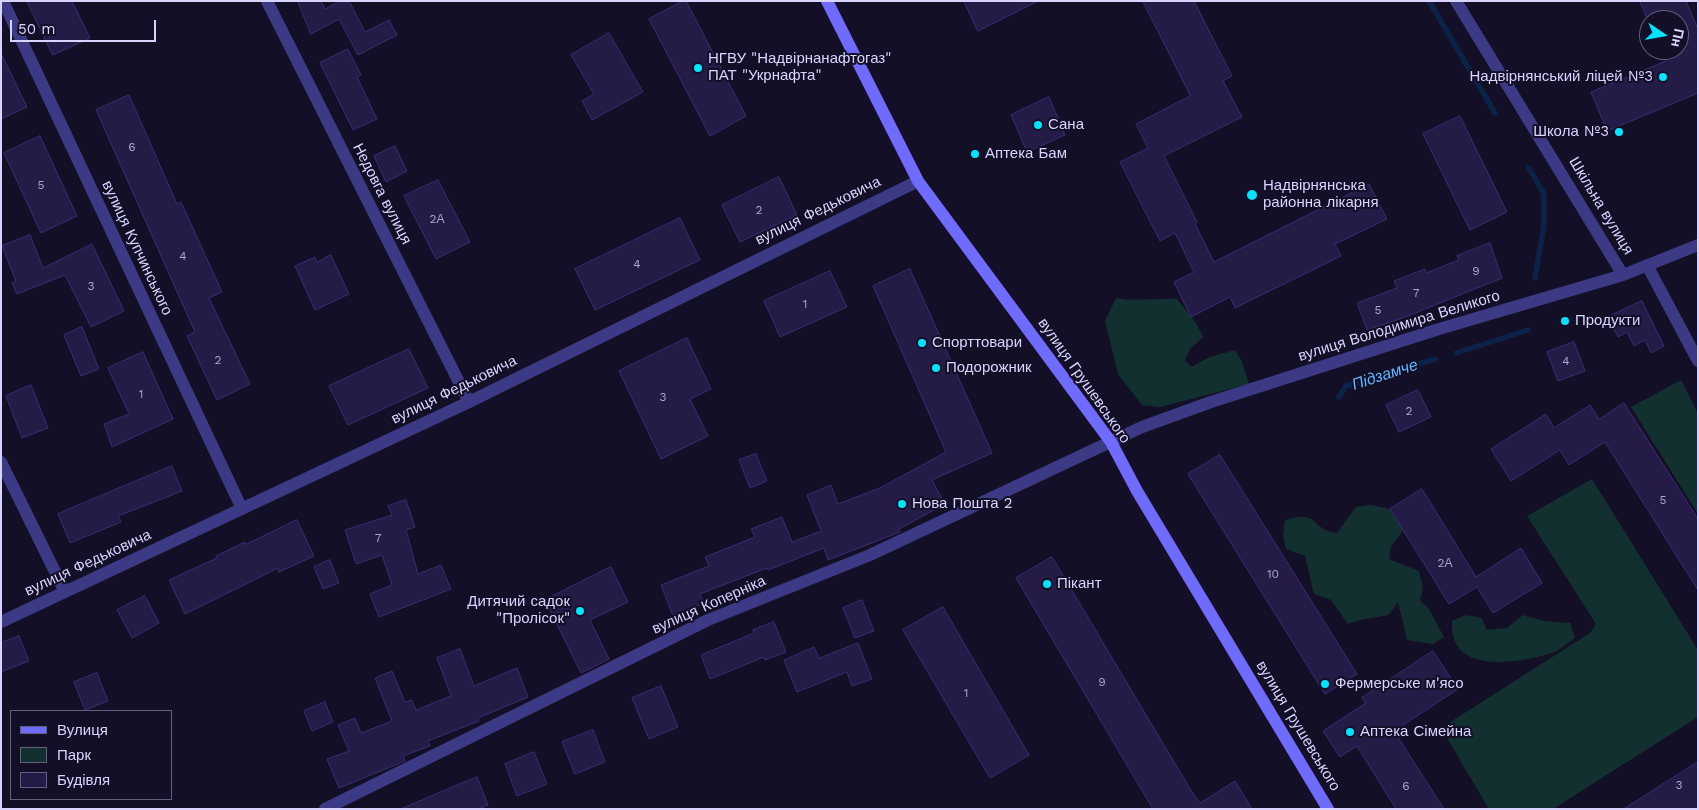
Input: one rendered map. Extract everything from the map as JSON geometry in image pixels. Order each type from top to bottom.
[{"type":"street","name":"вулиця Купчинського","points":[[3,1],[242,509]]},
{"type":"street","name":"Недовга вулиця","points":[[267,1],[469,402]]},
{"type":"street","name":"вулиця Грушевського","points":[[827,1],[918,181],[1110,442],[1137,492],[1328,809]]},
{"type":"street","name":"Шкільна вулиця","points":[[1456,1],[1623,275]]},
{"type":"street","name":"вулиця Федьковича","points":[[1,622],[469,402],[918,181]]},
{"type":"street","name":"вулиця Володимира Великого","points":[[1110,442],[1142,427],[1211,402],[1623,275],[1698,244]]},
{"type":"street","points":[[1647,265],[1698,361]]},
{"type":"street","name":"вулиця Коперніка","points":[[325,809],[708,620],[870,555],[1110,442]]},
{"type":"street","points":[[1,462],[65,592]]},
{"type":"green space","points":[[1116,298],[1131,300],[1177,299],[1196,323],[1203,337],[1190,349],[1185,360],[1191,367],[1210,357],[1235,350],[1242,362],[1249,384],[1160,407],[1142,405],[1118,374],[1105,321]]},
{"type":"green space","points":[[1681,380],[1698,414],[1698,514],[1631,407]]},
{"type":"green space","points":[[1592,479],[1698,650],[1698,717],[1553,809],[1489,809],[1441,728],[1590,633],[1596,624],[1527,516]]},
{"type":"green space","points":[[1371,505],[1390,509],[1403,530],[1391,547],[1389,559],[1419,571],[1423,588],[1420,601],[1429,609],[1444,637],[1433,644],[1407,640],[1398,602],[1389,615],[1363,619],[1348,624],[1331,600],[1314,594],[1305,556],[1286,549],[1283,535],[1285,520],[1298,517],[1309,518],[1325,530],[1337,533],[1356,507]]},
{"type":"green space","points":[[1466,615],[1482,618],[1487,630],[1507,628],[1523,615],[1544,621],[1570,623],[1575,638],[1552,653],[1535,658],[1519,661],[1486,661],[1472,657],[1461,650],[1454,638],[1452,621]]},
{"type":"building","points":[[27,1],[72,1],[90,38],[53,55]]},
{"type":"building","points":[[298,1],[321,1],[325,9],[340,1],[349,1],[365,32],[389,20],[397,35],[358,55],[339,19],[311,34]]},
{"type":"building","name":"НГВУ \"Надвірнанафтогаз\" ПАТ \"Укрнафта\"","points":[[686,1],[746,116],[710,136],[649,19]]},
{"type":"building","points":[[964,1],[1038,1],[978,31]]},
{"type":"building","points":[[1143,1],[1194,1],[1232,76],[1223,81],[1242,117],[1164,156],[1197,222],[1195,224],[1214,262],[1369,184],[1387,219],[1335,244],[1341,256],[1235,308],[1230,297],[1191,317],[1174,282],[1194,272],[1175,233],[1160,241],[1120,162],[1148,148],[1136,124],[1190,96]]},
{"type":"building","name":"Надвірнянський ліцей №3","points":[[1640,1],[1686,1],[1698,29],[1698,93],[1607,131],[1591,92],[1666,60],[1689,60],[1689,10],[1644,10]]},
{"type":"building","points":[[609,33],[643,92],[592,120],[582,101],[594,94],[571,55]]},
{"type":"building","points":[[348,49],[361,75],[357,77],[377,119],[353,130],[320,63]]},
{"type":"building","points":[[1,53],[27,107],[1,119]]},
{"type":"building","points":[[129,95],[177,204],[181,202],[222,292],[209,298],[250,384],[217,400],[187,336],[195,332],[96,110]]},
{"type":"building","name":"Сана","points":[[1049,97],[1065,135],[1027,152],[1011,115]]},
{"type":"building","points":[[1460,116],[1507,212],[1470,230],[1423,134]]},
{"type":"building","points":[[40,136],[77,216],[41,233],[4,153]]},
{"type":"building","points":[[395,146],[407,171],[386,182],[374,156]]},
{"type":"building","points":[[779,177],[797,215],[740,242],[722,205]]},
{"type":"building","points":[[438,180],[470,242],[436,259],[404,196]]},
{"type":"building","points":[[680,218],[700,260],[595,310],[575,269]]},
{"type":"building","points":[[30,235],[43,268],[92,244],[124,311],[91,327],[65,275],[17,294],[12,283],[16,281],[2,246]]},
{"type":"building","points":[[1490,243],[1502,278],[1408,316],[1367,330],[1357,303],[1397,288],[1394,281],[1425,269],[1426,273],[1459,260],[1457,256]]},
{"type":"building","points":[[331,255],[349,294],[315,310],[295,266],[315,257],[317,262]]},
{"type":"building","points":[[910,269],[992,453],[932,480],[945,504],[899,529],[900,532],[828,560],[824,548],[768,570],[767,568],[700,594],[704,603],[673,616],[661,585],[709,566],[705,557],[755,537],[751,529],[782,517],[792,542],[821,531],[807,495],[831,485],[838,504],[882,487],[946,452],[873,286]]},
{"type":"building","points":[[830,271],[847,307],[780,337],[764,301]]},
{"type":"building","points":[[1642,301],[1664,346],[1651,353],[1645,340],[1634,346],[1627,332],[1618,337],[1608,317]]},
{"type":"building","points":[[82,327],[99,369],[81,376],[64,335]]},
{"type":"building","points":[[687,338],[711,389],[690,399],[708,436],[661,459],[619,371]]},
{"type":"building","points":[[1574,342],[1585,371],[1558,381],[1547,352]]},
{"type":"building","points":[[409,349],[428,388],[348,425],[329,386]]},
{"type":"building","points":[[143,352],[173,419],[112,447],[104,424],[129,414],[108,368]]},
{"type":"building","points":[[31,385],[48,428],[22,438],[6,396]]},
{"type":"building","points":[[1418,390],[1431,417],[1399,432],[1386,405]]},
{"type":"building","points":[[1624,403],[1698,519],[1698,590],[1605,442],[1569,465],[1560,450],[1511,481],[1491,449],[1546,414],[1554,428],[1590,405],[1599,419]]},
{"type":"building","points":[[756,454],[767,481],[750,488],[739,460]]},
{"type":"building","points":[[1220,455],[1357,674],[1325,694],[1188,474]]},
{"type":"building","points":[[172,466],[182,491],[118,516],[121,522],[70,543],[58,514]]},
{"type":"building","points":[[1422,489],[1476,577],[1521,548],[1542,583],[1493,613],[1477,587],[1449,604],[1390,509]]},
{"type":"building","points":[[406,500],[415,527],[406,530],[418,574],[441,565],[451,589],[379,617],[370,594],[392,585],[382,555],[356,564],[345,530],[392,515],[388,506]]},
{"type":"building","points":[[297,520],[314,556],[279,572],[278,568],[185,614],[169,580],[217,558],[216,556],[245,542],[246,544]]},
{"type":"building","points":[[1052,557],[1200,803],[1235,781],[1252,809],[1153,809],[1016,578]]},
{"type":"building","points":[[330,560],[339,583],[323,589],[314,567]]},
{"type":"building","name":"Дитячий садок \"Пролісок\"","points":[[611,567],[628,602],[590,620],[609,659],[581,673],[545,600]]},
{"type":"building","points":[[145,596],[159,623],[132,638],[117,610]]},
{"type":"building","points":[[862,600],[874,631],[855,638],[843,608]]},
{"type":"building","points":[[943,607],[1029,755],[990,778],[903,630]]},
{"type":"building","points":[[774,622],[786,652],[765,660],[764,657],[710,679],[701,655],[754,633],[753,630]]},
{"type":"building","points":[[19,636],[29,661],[1,672],[1,643]]},
{"type":"building","points":[[858,643],[872,679],[852,686],[847,672],[797,692],[784,660],[814,647],[819,658]]},
{"type":"building","points":[[460,649],[474,686],[517,668],[528,697],[478,718],[479,721],[428,741],[430,746],[403,756],[405,761],[339,788],[327,759],[349,751],[338,725],[355,718],[361,733],[392,721],[375,678],[392,671],[405,702],[412,700],[416,710],[451,696],[437,658]]},
{"type":"building","points":[[1433,651],[1458,689],[1394,731],[1444,809],[1396,809],[1357,746],[1340,757],[1323,731],[1366,703],[1362,698]]},
{"type":"building","points":[[97,673],[108,701],[85,710],[74,682]]},
{"type":"building","points":[[661,686],[678,727],[649,739],[632,698]]},
{"type":"building","points":[[325,702],[333,722],[312,731],[304,711]]},
{"type":"building","points":[[593,730],[605,762],[575,774],[562,742]]},
{"type":"building","points":[[534,752],[547,784],[517,796],[505,764]]},
{"type":"building","points":[[1698,762],[1698,809],[1624,809]]},
{"type":"building","points":[[477,777],[488,805],[478,809],[401,809]]},
{"type":"waterway","name":"Підзамче","points":[[1429,1],[1495,113]]},
{"type":"waterway","name":"Підзамче","points":[[1529,168],[1544,194],[1544,225],[1535,278]]},
{"type":"waterway","name":"Підзамче","points":[[1456,353],[1528,330]]},
{"type":"waterway","name":"Підзамче","points":[[1339,397],[1346,386],[1435,359]]},
{"type":"place","name":"НГВУ \"Надвірнанафтогаз\" ПАТ \"Укрнафта\"","points":[[698,68]]},
{"type":"place","name":"Надвірнянський ліцей №3","points":[[1663,77]]},
{"type":"place","name":"Сана","points":[[1038,125]]},
{"type":"place","name":"Школа №3","points":[[1619,132]]},
{"type":"place","name":"Аптека Бам","points":[[975,154]]},
{"type":"place","name":"Надвірнянська районна лікарня","points":[[1252,195]]},
{"type":"place","name":"Продукти","points":[[1565,321]]},
{"type":"place","name":"Спорттовари","points":[[922,343]]},
{"type":"place","name":"Подорожник","points":[[936,368]]},
{"type":"place","name":"Нова Пошта 2","points":[[902,504]]},
{"type":"place","name":"Пікант","points":[[1047,584]]},
{"type":"place","name":"Дитячий садок \"Пролісок\"","points":[[580,611]]},
{"type":"place","name":"Фермерське м'ясо","points":[[1325,684]]},
{"type":"place","name":"Аптека Сімейна","points":[[1350,732]]}]
